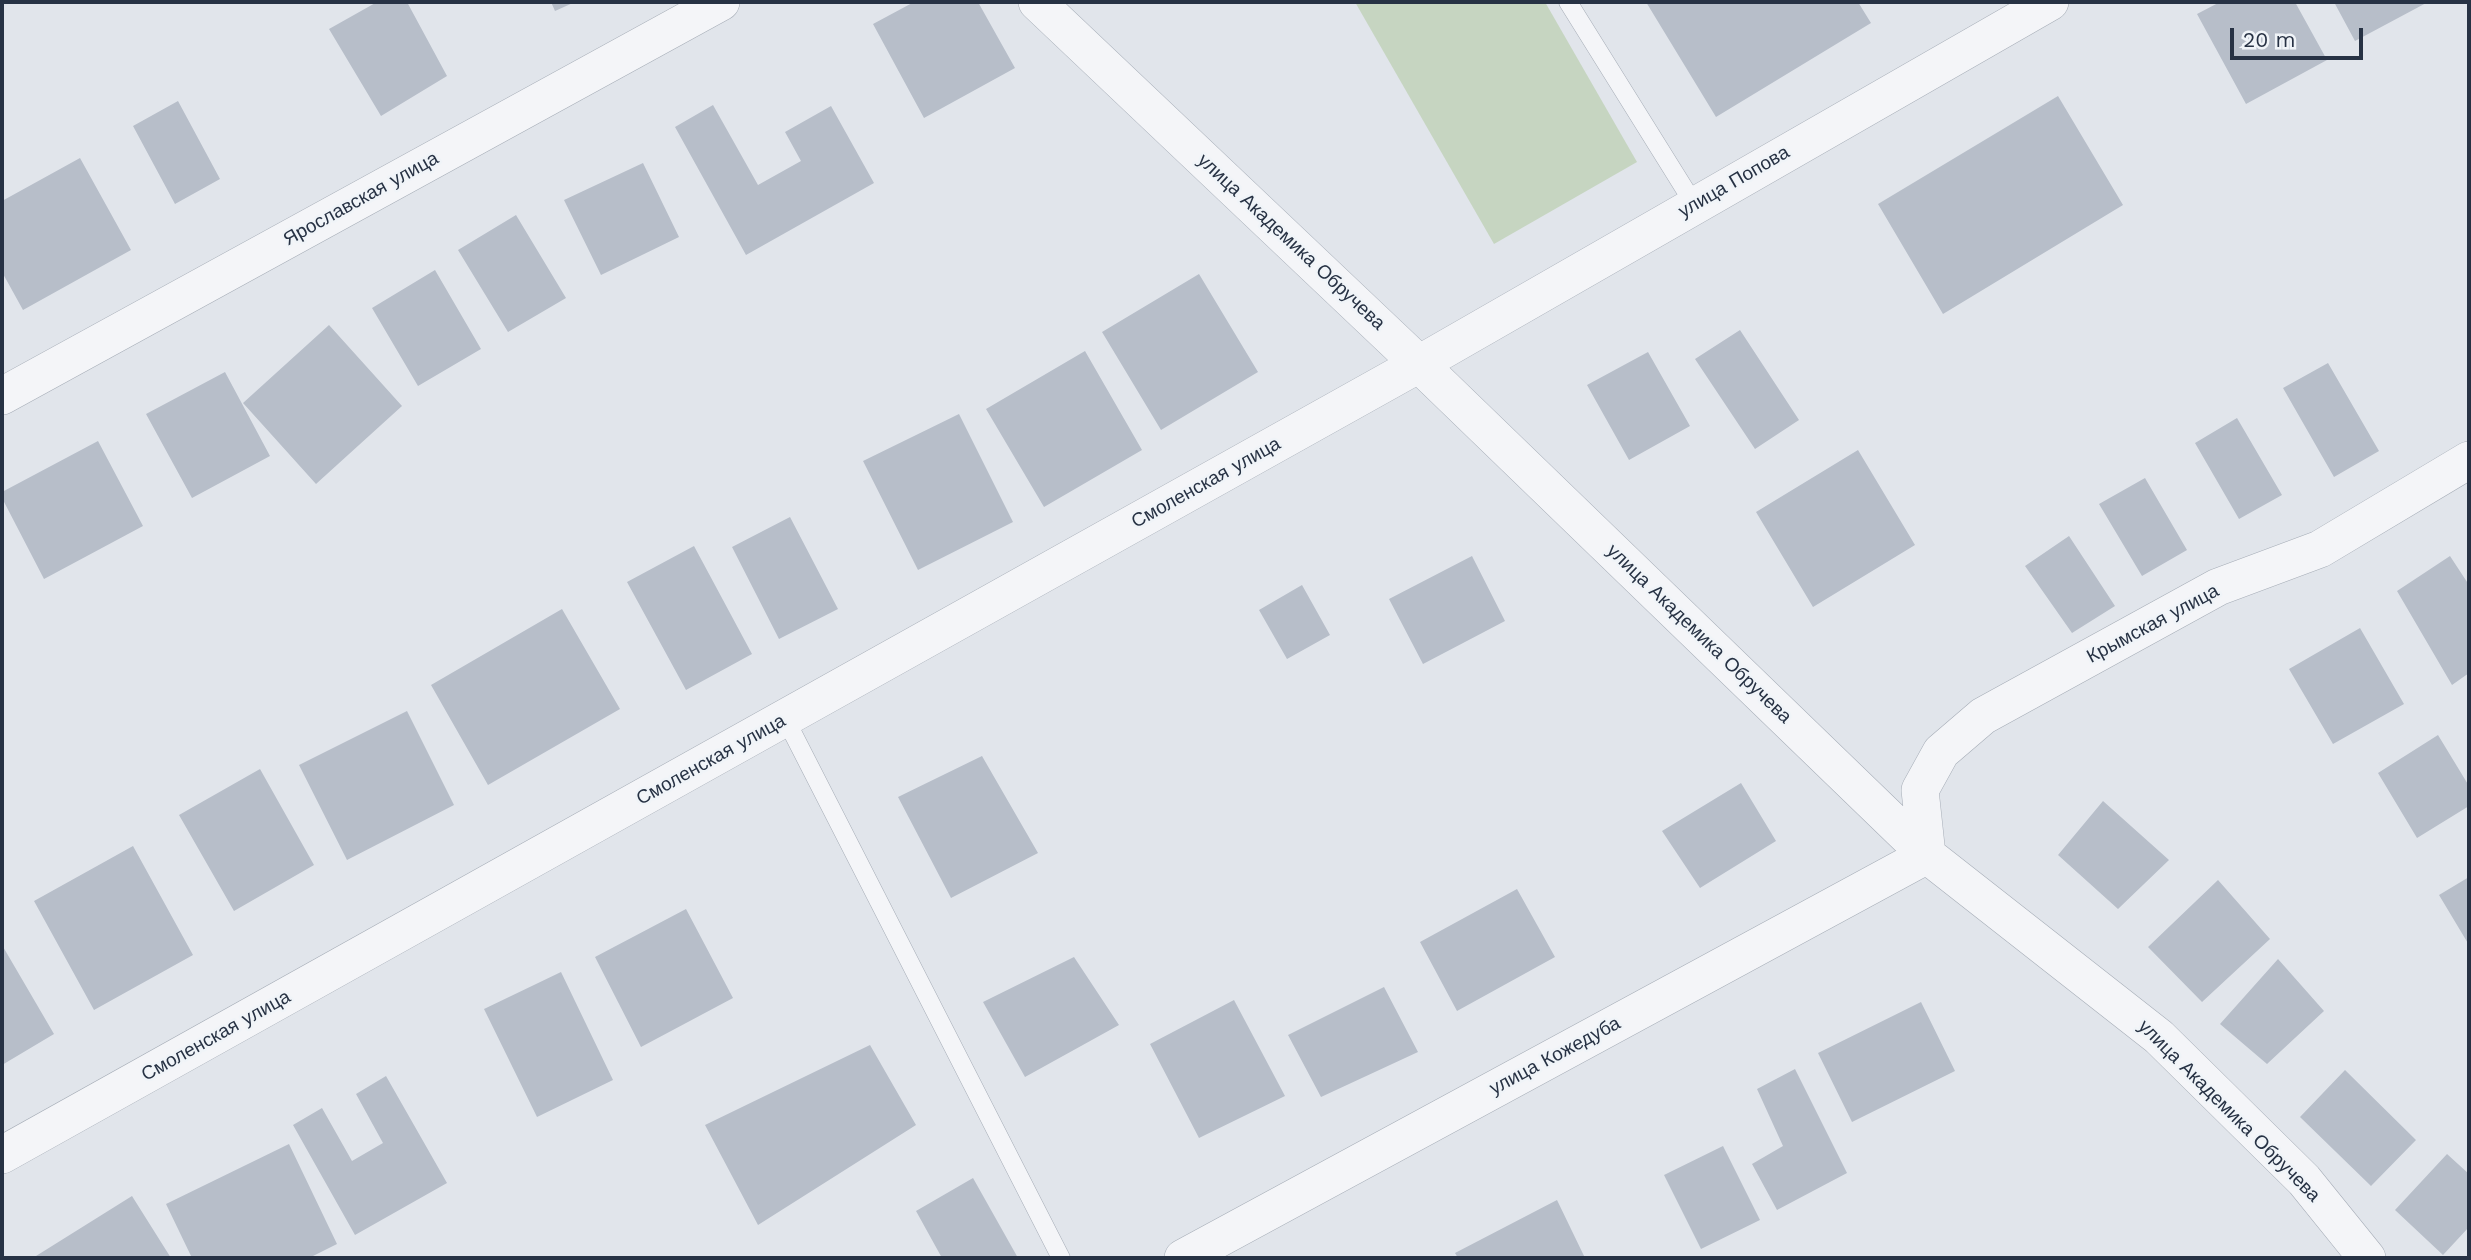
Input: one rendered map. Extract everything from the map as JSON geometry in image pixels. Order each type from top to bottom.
[{"type":"street","name":"Ярославская улица","points":[[2,396],[721,2]]},
{"type":"street","name":"улица Академика Обручева","points":[[1037,2],[1419,363],[1927,855],[2159,1037],[2304,1180],[2367,1258]]},
{"type":"street","name":"улица Попова","points":[[1419,363],[2050,2]]},
{"type":"street","name":"Смоленская улица","points":[[2,1155],[1419,363]]},
{"type":"street","name":"Крымская улица","points":[[1927,855],[1920,790],[1941,752],[1983,716],[2218,587],[2320,550],[2469,460]]},
{"type":"street","name":"улица Кожедуба","points":[[1184,1258],[1927,855]]},
{"type":"lane","points":[[1567,2],[1694,204]]},
{"type":"lane","points":[[785,718],[1061,1258]]},
{"type":"green space","points":[[1355,2],[1545,2],[1637,162],[1494,244]]},
{"type":"building","points":[[377,2],[407,2],[447,76],[381,116],[329,29]]},
{"type":"building","points":[[551,2],[575,2],[555,11]]},
{"type":"building","points":[[914,2],[978,2],[1015,68],[924,118],[873,24]]},
{"type":"building","points":[[1646,2],[1858,2],[1871,23],[1716,117]]},
{"type":"building","points":[[2220,2],[2295,2],[2327,60],[2246,104],[2197,14]]},
{"type":"building","points":[[2334,2],[2428,2],[2355,41]]},
{"type":"building","points":[[2058,96],[2123,205],[1943,314],[1878,204]]},
{"type":"building","points":[[178,101],[220,179],[175,204],[133,126]]},
{"type":"building","points":[[713,105],[758,185],[801,161],[785,132],[831,106],[874,183],[746,255],[675,127]]},
{"type":"building","points":[[80,158],[131,250],[23,310],[2,272],[2,201]]},
{"type":"building","points":[[643,163],[679,237],[601,275],[564,200]]},
{"type":"building","points":[[516,215],[566,298],[508,332],[458,250]]},
{"type":"building","points":[[435,270],[481,349],[418,386],[372,308]]},
{"type":"building","points":[[1199,274],[1258,372],[1161,430],[1102,332]]},
{"type":"building","points":[[329,325],[402,406],[316,484],[243,403]]},
{"type":"building","points":[[1740,330],[1799,420],[1755,449],[1695,359]]},
{"type":"building","points":[[1085,351],[1142,450],[1044,507],[986,409]]},
{"type":"building","points":[[1648,352],[1690,426],[1629,460],[1587,385]]},
{"type":"building","points":[[2328,363],[2379,451],[2334,477],[2283,388]]},
{"type":"building","points":[[225,372],[270,456],[192,498],[146,414]]},
{"type":"building","points":[[959,414],[1013,522],[918,570],[863,461]]},
{"type":"building","points":[[2237,418],[2282,495],[2239,519],[2195,443]]},
{"type":"building","points":[[98,441],[143,526],[44,579],[2,498],[2,492]]},
{"type":"building","points":[[1858,450],[1915,545],[1813,607],[1756,512]]},
{"type":"building","points":[[2145,478],[2187,550],[2142,576],[2099,504]]},
{"type":"building","points":[[790,517],[838,609],[779,639],[732,547]]},
{"type":"building","points":[[2069,536],[2115,606],[2072,633],[2025,566]]},
{"type":"building","points":[[694,546],[752,654],[686,690],[627,582]]},
{"type":"building","points":[[1472,556],[1505,621],[1423,664],[1389,599]]},
{"type":"building","points":[[2450,556],[2469,585],[2469,673],[2452,685],[2397,591]]},
{"type":"building","points":[[1302,585],[1330,635],[1287,659],[1259,610]]},
{"type":"building","points":[[562,609],[620,709],[488,785],[431,685]]},
{"type":"building","points":[[2360,628],[2404,704],[2333,744],[2289,669]]},
{"type":"building","points":[[407,711],[454,805],[347,860],[299,765]]},
{"type":"building","points":[[2438,735],[2469,786],[2469,806],[2417,838],[2378,773]]},
{"type":"building","points":[[982,756],[1038,853],[951,898],[898,797]]},
{"type":"building","points":[[260,769],[314,865],[234,911],[179,815]]},
{"type":"building","points":[[1741,783],[1776,841],[1700,888],[1662,831]]},
{"type":"building","points":[[2103,801],[2169,860],[2118,909],[2058,855]]},
{"type":"building","points":[[133,846],[193,955],[94,1010],[34,901]]},
{"type":"building","points":[[2469,877],[2469,945],[2439,895]]},
{"type":"building","points":[[2218,880],[2270,939],[2202,1002],[2148,947]]},
{"type":"building","points":[[1517,889],[1555,957],[1457,1011],[1420,942]]},
{"type":"building","points":[[686,909],[733,998],[641,1047],[595,957]]},
{"type":"building","points":[[2,945],[54,1034],[2,1065]]},
{"type":"building","points":[[1074,957],[1119,1025],[1025,1077],[983,1002]]},
{"type":"building","points":[[2278,959],[2324,1011],[2267,1064],[2220,1024]]},
{"type":"building","points":[[561,972],[613,1080],[537,1117],[484,1009]]},
{"type":"building","points":[[1384,987],[1418,1052],[1321,1097],[1288,1035]]},
{"type":"building","points":[[1234,1000],[1285,1096],[1199,1138],[1150,1044]]},
{"type":"building","points":[[1921,1002],[1955,1071],[1852,1122],[1818,1053]]},
{"type":"building","points":[[870,1045],[916,1125],[758,1225],[705,1125]]},
{"type":"building","points":[[1795,1069],[1847,1173],[1777,1210],[1752,1164],[1783,1146],[1757,1089]]},
{"type":"building","points":[[2345,1070],[2416,1140],[2371,1186],[2300,1117]]},
{"type":"building","points":[[386,1076],[447,1183],[355,1235],[293,1125],[322,1108],[352,1161],[383,1143],[356,1094]]},
{"type":"building","points":[[289,1144],[337,1244],[309,1258],[192,1258],[166,1204]]},
{"type":"building","points":[[1723,1146],[1760,1220],[1701,1249],[1664,1175]]},
{"type":"building","points":[[2447,1154],[2469,1174],[2469,1227],[2443,1255],[2395,1210]]},
{"type":"building","points":[[973,1178],[1018,1258],[942,1258],[916,1211]]},
{"type":"building","points":[[132,1196],[171,1258],[36,1256]]},
{"type":"building","points":[[1557,1200],[1585,1258],[1458,1258],[1455,1253]]}]
